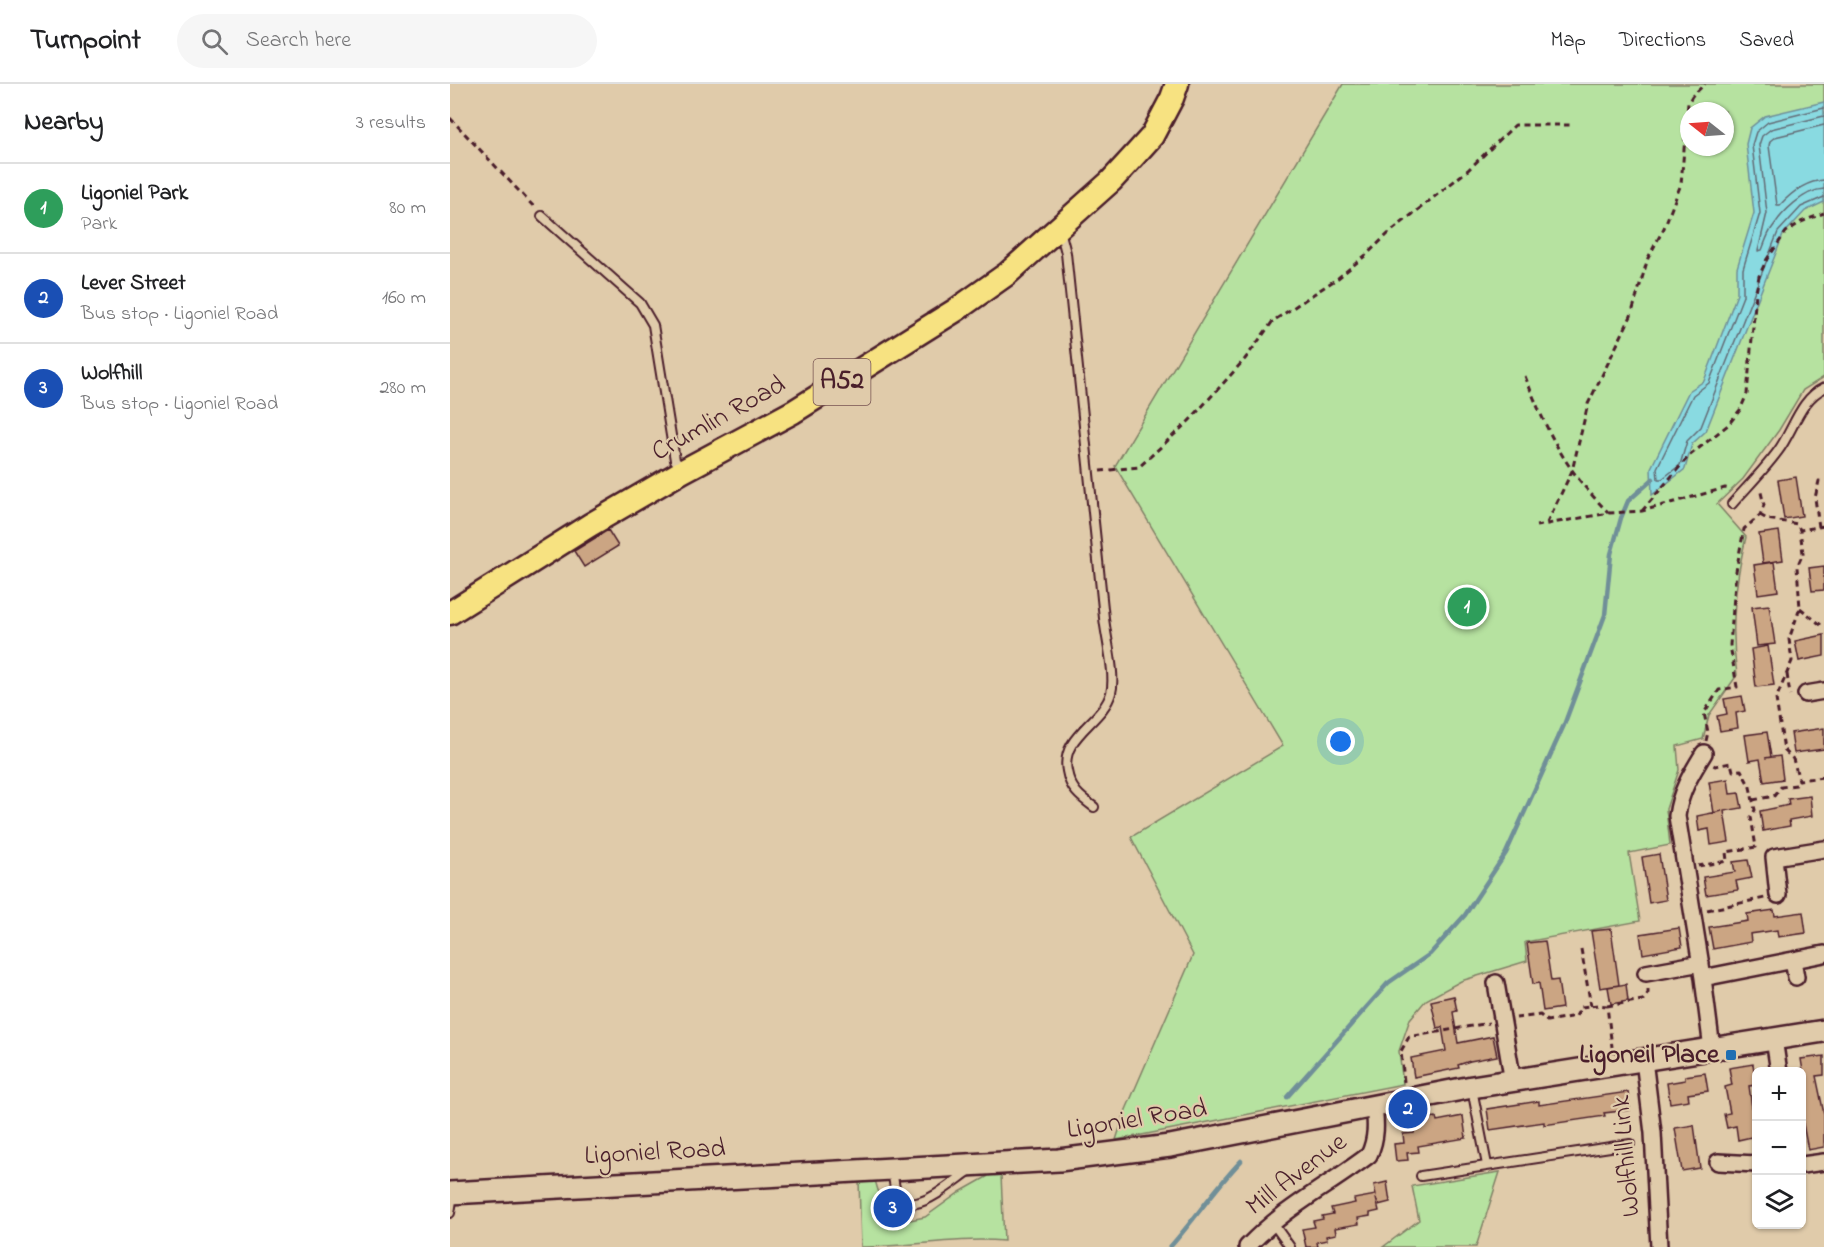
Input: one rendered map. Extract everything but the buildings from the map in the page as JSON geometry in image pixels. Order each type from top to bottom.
[{"type":"main road","name":"Crumlin Road","points":[[450,613],[590,525],[683,471],[793,412],[936,322],[1007,274],[1111,181],[1152,136],[1177,84]]},
{"type":"street","points":[[1806,694],[1824,691]]},
{"type":"street","points":[[1704,753],[1683,788],[1678,801],[1677,816],[1702,970],[1712,1049]]},
{"type":"street","points":[[1778,895],[1774,857],[1824,849]]},
{"type":"street","points":[[1646,973],[1702,970],[1793,960],[1824,954]]},
{"type":"street","points":[[1793,960],[1796,977]]},
{"type":"street","points":[[1496,982],[1513,1082]]},
{"type":"street","name":"Ligoniel Road","points":[[452,1193],[1059,1160],[1170,1146],[1472,1087],[1824,1031]]},
{"type":"street","points":[[1774,1039],[1778,1067]]},
{"type":"street","name":"Wolfhill Link","points":[[1644,1060],[1653,1133],[1659,1247]]},
{"type":"street","name":"Mill Avenue","points":[[1247,1247],[1272,1222],[1369,1155],[1376,1132],[1374,1106]]},
{"type":"street","points":[[1718,1162],[1752,1164]]},
{"type":"street","points":[[1806,1164],[1824,1162]]},
{"type":"lane","points":[[542,216],[640,303],[652,325],[675,460],[683,471]]},
{"type":"lane","points":[[1060,229],[1066,253],[1088,472],[1112,675],[1112,690],[1107,704],[1075,738],[1069,748],[1066,766],[1069,780],[1076,794],[1094,807]]},
{"type":"lane","points":[[1732,504],[1758,477],[1780,448],[1806,402],[1824,388]]},
{"type":"lane","points":[[1472,1087],[1487,1166]]},
{"type":"lane","points":[[1421,1176],[1630,1144]]},
{"type":"lane","points":[[893,1169],[896,1194],[907,1204],[914,1204],[931,1197],[977,1165]]},
{"type":"lane","points":[[450,1214],[452,1193]]},
{"type":"lane","points":[[1272,1222],[1290,1247]]},
{"type":"path","points":[[1547,523],[1572,471],[1588,404],[1630,315],[1648,258],[1678,196],[1688,103],[1705,84]]},
{"type":"path","points":[[450,118],[542,216]]},
{"type":"path","points":[[1088,472],[1139,467],[1189,421],[1245,359],[1273,321],[1359,261],[1389,233],[1468,170],[1515,125],[1572,125]]},
{"type":"path","points":[[1641,512],[1689,456],[1728,425],[1740,410],[1747,394],[1759,276],[1767,259],[1786,232],[1801,222],[1824,213]]},
{"type":"path","points":[[1525,376],[1545,427],[1572,471],[1588,492],[1609,513]]},
{"type":"path","points":[[1819,527],[1815,498],[1819,481],[1824,482]]},
{"type":"path","points":[[1536,526],[1616,512],[1641,512],[1725,488],[1743,492]]},
{"type":"path","points":[[1704,753],[1708,732],[1704,713],[1719,690],[1737,687],[1730,645],[1736,571],[1744,529],[1760,515],[1764,505],[1761,492]]},
{"type":"path","points":[[1760,515],[1767,519],[1797,524],[1800,530],[1803,553],[1797,567],[1800,608],[1789,639],[1792,661],[1776,699],[1784,750],[1793,759],[1800,780]]},
{"type":"path","points":[[1800,530],[1824,526]]},
{"type":"path","points":[[1800,608],[1824,625]]},
{"type":"path","points":[[1787,673],[1790,696]]},
{"type":"path","points":[[1684,868],[1727,861],[1726,852],[1756,847],[1751,817],[1755,810],[1750,787],[1740,770],[1733,771],[1731,763]]},
{"type":"path","points":[[1753,800],[1774,796],[1780,787],[1796,785],[1800,780],[1824,776],[1824,782]]},
{"type":"path","points":[[1692,913],[1778,895]]},
{"type":"path","points":[[1581,949],[1591,1006]]},
{"type":"path","points":[[1525,1017],[1540,1015],[1547,1021],[1576,1016],[1581,1007],[1606,1006],[1643,1000],[1648,993],[1646,973]]},
{"type":"path","points":[[1606,1006],[1612,1049]]},
{"type":"path","points":[[1404,1085],[1401,1051],[1408,1037],[1467,1027]]},
{"type":"green space","points":[[1343,84],[1824,84],[1824,377],[1803,390],[1779,430],[1743,479],[1717,504],[1746,537],[1735,605],[1734,640],[1737,675],[1709,715],[1703,739],[1677,746],[1679,770],[1666,809],[1670,845],[1629,853],[1640,921],[1525,942],[1527,961],[1461,981],[1426,1000],[1410,1019],[1399,1051],[1403,1084],[1116,1140],[1125,1112],[1193,955],[1131,837],[1283,746],[1115,466]]},
{"type":"green space","points":[[1500,1172],[1476,1247],[1383,1247],[1419,1220],[1412,1186]]},
{"type":"green space","points":[[990,1175],[1001,1175],[1004,1241],[968,1240],[861,1247],[859,1180],[875,1180],[885,1205],[905,1221],[925,1217],[960,1192]]},
{"type":"water","points":[[1824,102],[1824,202],[1805,211],[1783,235],[1706,431],[1692,444],[1685,469],[1652,495],[1651,468],[1689,391],[1704,381],[1737,294],[1737,268],[1754,213],[1746,144],[1750,128],[1765,116]]},
{"type":"waterway","points":[[1287,1097],[1388,983],[1430,954],[1465,915],[1506,853],[1564,725],[1605,615],[1611,554],[1621,518],[1628,501],[1653,479]]},
{"type":"waterway","points":[[1170,1247],[1241,1161]]},
{"type":"place","name":"Ligoniel Park","points":[[1467,607]]},
{"type":"place","name":"Ligoneil Place","points":[[1731,1055]]},
{"type":"place","name":"Lever Street","points":[[1408,1109]]},
{"type":"place","name":"Wolfhill","points":[[893,1208]]}]
